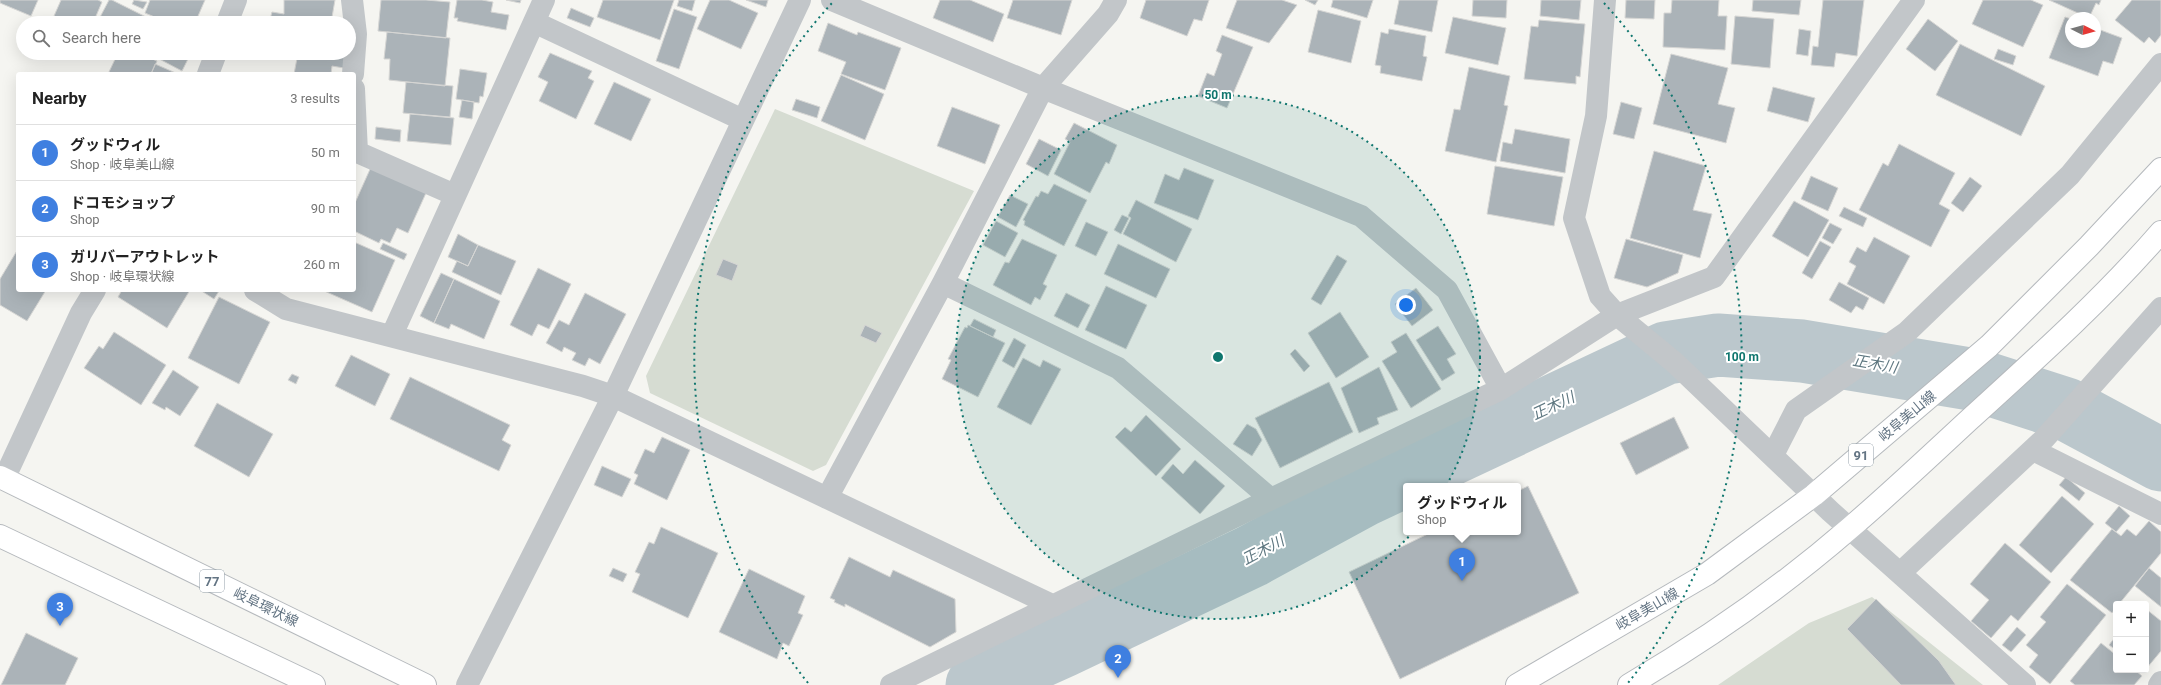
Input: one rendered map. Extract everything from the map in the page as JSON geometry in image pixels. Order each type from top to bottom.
[{"type":"main road","name":"岐阜美山線","points":[[1517,685],[1707,574],[1814,495],[1989,346],[2089,246],[2161,169]]},
{"type":"main road","points":[[1629,685],[1660,667],[1773,589],[1850,529],[2034,361],[2138,259],[2161,232]]},
{"type":"main road","name":"岐阜環状線","points":[[2,478],[424,685]]},
{"type":"main road","points":[[0,536],[314,685]]},
{"type":"street","points":[[230,16],[236,0]]},
{"type":"street","points":[[352,0],[354,16]]},
{"type":"street","points":[[392,335],[544,0]]},
{"type":"street","points":[[467,685],[613,396],[800,0]]},
{"type":"street","points":[[832,0],[1043,88],[1361,216],[1447,290],[1502,389]]},
{"type":"street","points":[[827,498],[943,283],[1043,88],[1108,14],[1116,0]]},
{"type":"street","points":[[1604,0],[1596,116],[1574,218],[1600,296],[1617,316],[1674,362],[1850,529],[2025,685]]},
{"type":"street","points":[[892,685],[1271,499],[1502,389],[1617,316],[1714,277],[1914,0]]},
{"type":"street","points":[[534,22],[743,120]]},
{"type":"street","points":[[209,72],[213,60]]},
{"type":"street","points":[[353,72],[354,60]]},
{"type":"street","points":[[1773,455],[1796,410],[1907,332],[2070,175],[2161,64]]},
{"type":"street","points":[[356,131],[357,152],[455,195]]},
{"type":"street","points":[[943,283],[1118,368],[1271,499]]},
{"type":"street","points":[[2,478],[81,313],[94,292]]},
{"type":"street","points":[[258,292],[286,308],[583,386],[613,396],[1054,606]]},
{"type":"street","points":[[1900,573],[2038,445],[2161,308]]},
{"type":"street","points":[[2038,445],[2161,514]]},
{"type":"street","points":[[2158,685],[2161,682]]},
{"type":"shaded area","points":[[775,109],[974,191],[826,465],[813,471],[650,393],[646,376]]},
{"type":"shaded area","points":[[1872,597],[1983,685],[1718,685],[1809,623]]},
{"type":"building","points":[[0,0],[38,0],[31,16],[0,3]]},
{"type":"building","points":[[61,0],[98,0],[102,2],[96,16],[54,16]]},
{"type":"building","points":[[109,0],[112,0],[144,16],[101,16]]},
{"type":"building","points":[[134,0],[147,2],[143,9],[132,4]]},
{"type":"building","points":[[150,0],[205,0],[198,16],[152,16],[145,13]]},
{"type":"building","points":[[284,0],[335,0],[332,16],[271,16],[272,12],[284,14]]},
{"type":"building","points":[[381,0],[426,0],[450,2],[446,38],[378,31]]},
{"type":"building","points":[[457,0],[482,0],[493,2],[491,12],[509,15],[506,30],[457,21],[458,18],[454,18]]},
{"type":"building","points":[[506,0],[521,0],[520,3]]},
{"type":"building","points":[[603,0],[674,0],[660,40],[597,17]]},
{"type":"building","points":[[679,0],[695,0],[692,11],[677,6]]},
{"type":"building","points":[[710,0],[729,0],[758,13],[741,49],[697,29]]},
{"type":"building","points":[[746,0],[768,0],[766,7]]},
{"type":"building","points":[[940,0],[970,0],[1004,14],[993,42],[933,18]]},
{"type":"building","points":[[1013,0],[1072,0],[1061,35],[1007,18]]},
{"type":"building","points":[[1146,0],[1209,0],[1202,21],[1194,19],[1187,36],[1140,18]]},
{"type":"building","points":[[1237,0],[1282,0],[1297,5],[1269,43],[1226,28]]},
{"type":"building","points":[[1305,0],[1318,0],[1315,5]]},
{"type":"building","points":[[1333,0],[1373,0],[1367,18],[1331,7]]},
{"type":"building","points":[[1399,0],[1438,0],[1432,32],[1394,24]]},
{"type":"building","points":[[1473,0],[1507,0],[1506,18],[1472,16]]},
{"type":"building","points":[[1541,0],[1581,0],[1579,20],[1540,16]]},
{"type":"building","points":[[1626,0],[1655,0],[1654,19],[1625,18]]},
{"type":"building","points":[[1672,0],[1719,0],[1718,16],[1727,16],[1725,50],[1663,47],[1664,13],[1671,13]]},
{"type":"building","points":[[1753,0],[1801,0],[1799,15],[1752,11]]},
{"type":"building","points":[[1823,0],[1864,0],[1857,56],[1836,53],[1834,67],[1811,65],[1813,46],[1818,47]]},
{"type":"building","points":[[1983,0],[2031,0],[2043,5],[2023,47],[1972,24]]},
{"type":"building","points":[[2049,0],[2101,0],[2099,5],[2096,3],[2092,12],[2076,12]]},
{"type":"building","points":[[2132,0],[2161,0],[2161,35],[2155,43],[2149,37],[2144,43],[2115,20]]},
{"type":"building","points":[[571,8],[594,18],[590,27],[567,18]]},
{"type":"building","points":[[674,9],[697,17],[679,69],[656,61]]},
{"type":"building","points":[[1318,10],[1361,21],[1351,63],[1308,52]]},
{"type":"building","points":[[1735,16],[1774,19],[1770,68],[1731,64]]},
{"type":"building","points":[[1453,17],[1506,28],[1498,65],[1445,53]]},
{"type":"building","points":[[2065,17],[2065,48],[2101,48],[2101,30],[2122,38],[2113,64],[2103,61],[2098,76],[2049,58]]},
{"type":"building","points":[[1928,19],[1958,41],[1935,71],[1906,49]]},
{"type":"building","points":[[1539,20],[1585,24],[1580,77],[1576,76],[1576,84],[1524,79],[1531,26],[1538,27]]},
{"type":"building","points":[[828,23],[857,35],[858,32],[901,48],[885,90],[841,74],[846,62],[818,51]]},
{"type":"building","points":[[1389,29],[1426,36],[1423,56],[1427,57],[1422,81],[1380,73],[1381,66],[1375,65],[1381,32],[1388,34]]},
{"type":"building","points":[[1799,29],[1811,31],[1808,56],[1796,54]]},
{"type":"building","points":[[387,32],[450,38],[445,86],[389,80],[390,59],[384,59]]},
{"type":"building","points":[[1222,35],[1253,47],[1227,108],[1198,96],[1207,73],[1214,76],[1222,54],[1216,51]]},
{"type":"building","points":[[1960,44],[2045,86],[2021,136],[1936,95]]},
{"type":"building","points":[[1998,49],[2016,56],[2013,65],[1994,59]]},
{"type":"building","points":[[550,53],[592,71],[588,78],[594,81],[576,119],[539,101],[548,82],[538,77]]},
{"type":"building","points":[[1671,54],[1728,68],[1718,104],[1735,108],[1726,143],[1653,124]]},
{"type":"building","points":[[115,60],[157,61],[152,72],[109,72]]},
{"type":"building","points":[[161,60],[188,60],[182,71]]},
{"type":"building","points":[[297,60],[345,60],[344,68],[332,66],[331,72],[294,72]]},
{"type":"building","points":[[155,64],[173,72],[152,72]]},
{"type":"building","points":[[1469,67],[1510,76],[1504,105],[1508,106],[1496,162],[1445,151],[1454,109],[1460,110]]},
{"type":"building","points":[[460,69],[487,73],[483,97],[480,96],[479,103],[456,99]]},
{"type":"building","points":[[841,75],[884,94],[865,140],[821,121]]},
{"type":"building","points":[[406,82],[453,86],[450,117],[403,113]]},
{"type":"building","points":[[614,82],[651,99],[631,141],[594,124]]},
{"type":"building","points":[[1773,87],[1815,98],[1808,122],[1767,111]]},
{"type":"building","points":[[796,99],[820,107],[817,118],[792,110]]},
{"type":"building","points":[[462,100],[474,102],[472,119],[459,117]]},
{"type":"building","points":[[1621,102],[1642,108],[1634,139],[1613,134]]},
{"type":"building","points":[[952,107],[1000,125],[985,164],[937,146]]},
{"type":"building","points":[[410,114],[454,118],[451,145],[407,141]]},
{"type":"building","points":[[1074,123],[1117,145],[1109,164],[1106,162],[1090,193],[1054,174],[1070,142],[1065,139]]},
{"type":"building","points":[[376,127],[401,130],[400,142],[375,139]]},
{"type":"building","points":[[1515,129],[1570,139],[1565,173],[1500,161],[1503,142],[1512,144]]},
{"type":"building","points":[[1039,139],[1061,150],[1048,176],[1026,164]]},
{"type":"building","points":[[1899,144],[1955,173],[1939,204],[1950,210],[1931,247],[1859,210],[1883,163],[1888,166]]},
{"type":"building","points":[[1654,151],[1706,166],[1693,210],[1712,214],[1700,258],[1630,238]]},
{"type":"building","points":[[1495,166],[1563,177],[1554,226],[1487,214]]},
{"type":"building","points":[[371,167],[426,193],[408,233],[397,228],[390,243],[381,239],[379,243],[356,232],[356,201]]},
{"type":"building","points":[[1184,168],[1214,180],[1198,220],[1154,203],[1165,174],[1179,180]]},
{"type":"building","points":[[1811,176],[1838,188],[1828,211],[1801,199]]},
{"type":"building","points":[[1970,177],[1982,186],[1963,212],[1951,203]]},
{"type":"building","points":[[1054,184],[1087,200],[1064,246],[1024,225],[1025,221],[1023,220],[1036,196],[1038,197],[1041,191],[1048,194]]},
{"type":"building","points":[[1010,195],[1028,204],[1016,227],[998,217]]},
{"type":"building","points":[[1136,200],[1192,229],[1176,262],[1123,234],[1131,218],[1128,216]]},
{"type":"building","points":[[1794,201],[1829,220],[1808,257],[1772,236]]},
{"type":"building","points":[[1844,207],[1867,218],[1863,227],[1839,216]]},
{"type":"building","points":[[1122,215],[1129,218],[1121,234],[1114,230]]},
{"type":"building","points":[[996,221],[1018,233],[1005,257],[983,245]]},
{"type":"building","points":[[1086,222],[1108,232],[1096,256],[1075,246]]},
{"type":"building","points":[[1830,223],[1842,229],[1833,244],[1822,238]]},
{"type":"building","points":[[458,234],[478,245],[468,266],[448,257]]},
{"type":"building","points":[[1874,237],[1910,256],[1884,304],[1847,284],[1856,266],[1849,262],[1857,247],[1866,252]]},
{"type":"building","points":[[1022,239],[1057,255],[1043,284],[1047,286],[1040,300],[1035,297],[1031,305],[993,285],[1005,262],[1009,263]]},
{"type":"building","points":[[1626,239],[1683,255],[1678,273],[1647,287],[1614,278]]},
{"type":"building","points":[[1820,241],[1831,247],[1812,279],[1802,273]]},
{"type":"building","points":[[356,243],[395,260],[372,312],[327,292],[356,292]]},
{"type":"building","points":[[383,243],[407,254],[404,260],[380,249]]},
{"type":"building","points":[[1118,244],[1170,269],[1156,298],[1104,274]]},
{"type":"building","points":[[478,245],[516,261],[501,295],[452,272],[457,261],[468,266]]},
{"type":"building","points":[[16,252],[16,292],[45,292],[27,321],[0,305],[0,279]]},
{"type":"building","points":[[1337,255],[1347,261],[1321,305],[1311,299]]},
{"type":"building","points":[[723,259],[738,265],[732,281],[716,275]]},
{"type":"building","points":[[538,268],[571,284],[549,329],[538,324],[532,336],[510,325]]},
{"type":"building","points":[[441,273],[454,279],[434,323],[420,316]]},
{"type":"building","points":[[454,279],[500,301],[484,339],[451,324],[449,329],[434,323]]},
{"type":"building","points":[[1839,282],[1869,298],[1863,310],[1856,306],[1851,313],[1829,300]]},
{"type":"building","points":[[1106,286],[1147,305],[1126,349],[1085,330]]},
{"type":"building","points":[[1416,288],[1433,310],[1412,326],[1395,304]]},
{"type":"building","points":[[121,292],[189,292],[167,328],[118,297]]},
{"type":"building","points":[[203,292],[218,292],[214,299]]},
{"type":"building","points":[[585,293],[626,314],[600,364],[589,358],[585,366],[572,360],[576,353],[564,347],[562,352],[546,343],[559,320],[569,325]]},
{"type":"building","points":[[1066,293],[1090,305],[1078,328],[1054,316]]},
{"type":"building","points":[[219,297],[270,322],[239,384],[188,358]]},
{"type":"building","points":[[1340,312],[1369,357],[1336,378],[1308,333]]},
{"type":"building","points":[[974,319],[996,330],[993,337],[970,326]]},
{"type":"building","points":[[865,325],[882,333],[876,343],[860,336]]},
{"type":"building","points":[[968,325],[1005,343],[978,397],[942,379],[951,360],[948,359],[965,327],[967,328]]},
{"type":"building","points":[[1438,326],[1456,354],[1447,359],[1455,373],[1442,381],[1416,340]]},
{"type":"building","points":[[114,332],[166,365],[141,405],[84,368],[99,346],[103,349]]},
{"type":"building","points":[[1406,333],[1441,389],[1411,408],[1382,361],[1397,352],[1391,342]]},
{"type":"building","points":[[1014,338],[1026,345],[1014,368],[1002,361]]},
{"type":"building","points":[[1295,349],[1310,366],[1304,372],[1290,354]]},
{"type":"building","points":[[351,355],[390,374],[375,406],[335,386]]},
{"type":"building","points":[[1023,358],[1040,367],[1043,360],[1061,369],[1031,425],[997,407]]},
{"type":"building","points":[[1379,367],[1398,410],[1377,418],[1379,424],[1359,433],[1341,388]]},
{"type":"building","points":[[173,370],[199,387],[180,416],[166,407],[165,410],[152,403]]},
{"type":"building","points":[[292,374],[299,377],[296,384],[288,380]]},
{"type":"building","points":[[410,377],[510,425],[502,440],[511,445],[499,471],[390,419]]},
{"type":"building","points":[[1329,382],[1353,432],[1280,468],[1255,418]]},
{"type":"building","points":[[217,403],[273,434],[249,477],[194,446]]},
{"type":"building","points":[[1146,415],[1181,449],[1156,476],[1115,437],[1125,427],[1131,432]]},
{"type":"building","points":[[1674,417],[1689,448],[1636,475],[1620,443]]},
{"type":"building","points":[[1247,424],[1256,429],[1262,440],[1252,456],[1233,444]]},
{"type":"building","points":[[662,437],[690,450],[667,500],[634,484],[638,475],[634,473],[645,449],[654,453]]},
{"type":"building","points":[[1195,460],[1225,486],[1200,514],[1161,478],[1173,464],[1183,474]]},
{"type":"building","points":[[602,466],[631,479],[622,497],[594,485]]},
{"type":"building","points":[[2066,477],[2085,493],[2079,501],[2059,485]]},
{"type":"building","points":[[1528,486],[1579,593],[1400,679],[1349,572],[1426,535],[1521,535],[1521,490]]},
{"type":"building","points":[[2062,496],[2094,524],[2051,573],[2019,545]]},
{"type":"building","points":[[2119,506],[2130,516],[2116,532],[2105,523]]},
{"type":"building","points":[[2149,521],[2161,532],[2161,553],[2121,601],[2113,601],[2112,613],[2070,580],[2112,529],[2121,536],[2127,529],[2136,536]]},
{"type":"building","points":[[661,527],[718,553],[688,618],[632,592],[640,574],[635,572],[649,542],[654,544]]},
{"type":"building","points":[[2005,543],[2051,582],[2018,621],[2011,615],[1991,638],[1971,621],[1989,600],[1970,584]]},
{"type":"building","points":[[849,557],[890,577],[893,570],[955,599],[956,632],[930,647],[845,604],[845,607],[834,602],[835,600],[830,598]]},
{"type":"building","points":[[613,568],[627,574],[623,582],[609,576]]},
{"type":"building","points":[[2149,568],[2161,578],[2161,607],[2135,586]]},
{"type":"building","points":[[749,569],[805,596],[798,613],[803,615],[789,646],[783,643],[777,659],[719,632]]},
{"type":"building","points":[[2067,584],[2106,615],[2050,684],[2029,667],[2038,655],[2026,645],[2046,622],[2040,617]]},
{"type":"building","points":[[1876,599],[1939,661],[1956,685],[1901,685],[1847,629]]},
{"type":"building","points":[[2149,611],[2161,621],[2161,651],[2149,665]]},
{"type":"building","points":[[2017,627],[2026,635],[2011,652],[2002,645]]},
{"type":"building","points":[[26,633],[78,658],[65,685],[1,685]]},
{"type":"building","points":[[2113,640],[2113,648],[2109,645]]},
{"type":"building","points":[[2101,643],[2113,653],[2113,673],[2138,673],[2142,676],[2134,685],[2075,685],[2070,681]]},
{"type":"waterway","name":"正木川","points":[[977,685],[1063,646],[1252,556],[1362,496],[1666,353],[1718,345],[1802,351],[1976,380],[2066,409],[2161,460]]},
{"type":"place","name":"グッドウィル","points":[[1462,581]]},
{"type":"place","name":"ガリバーアウトレット","points":[[60,626]]},
{"type":"place","name":"ドコモショップ","points":[[1118,678]]}]
